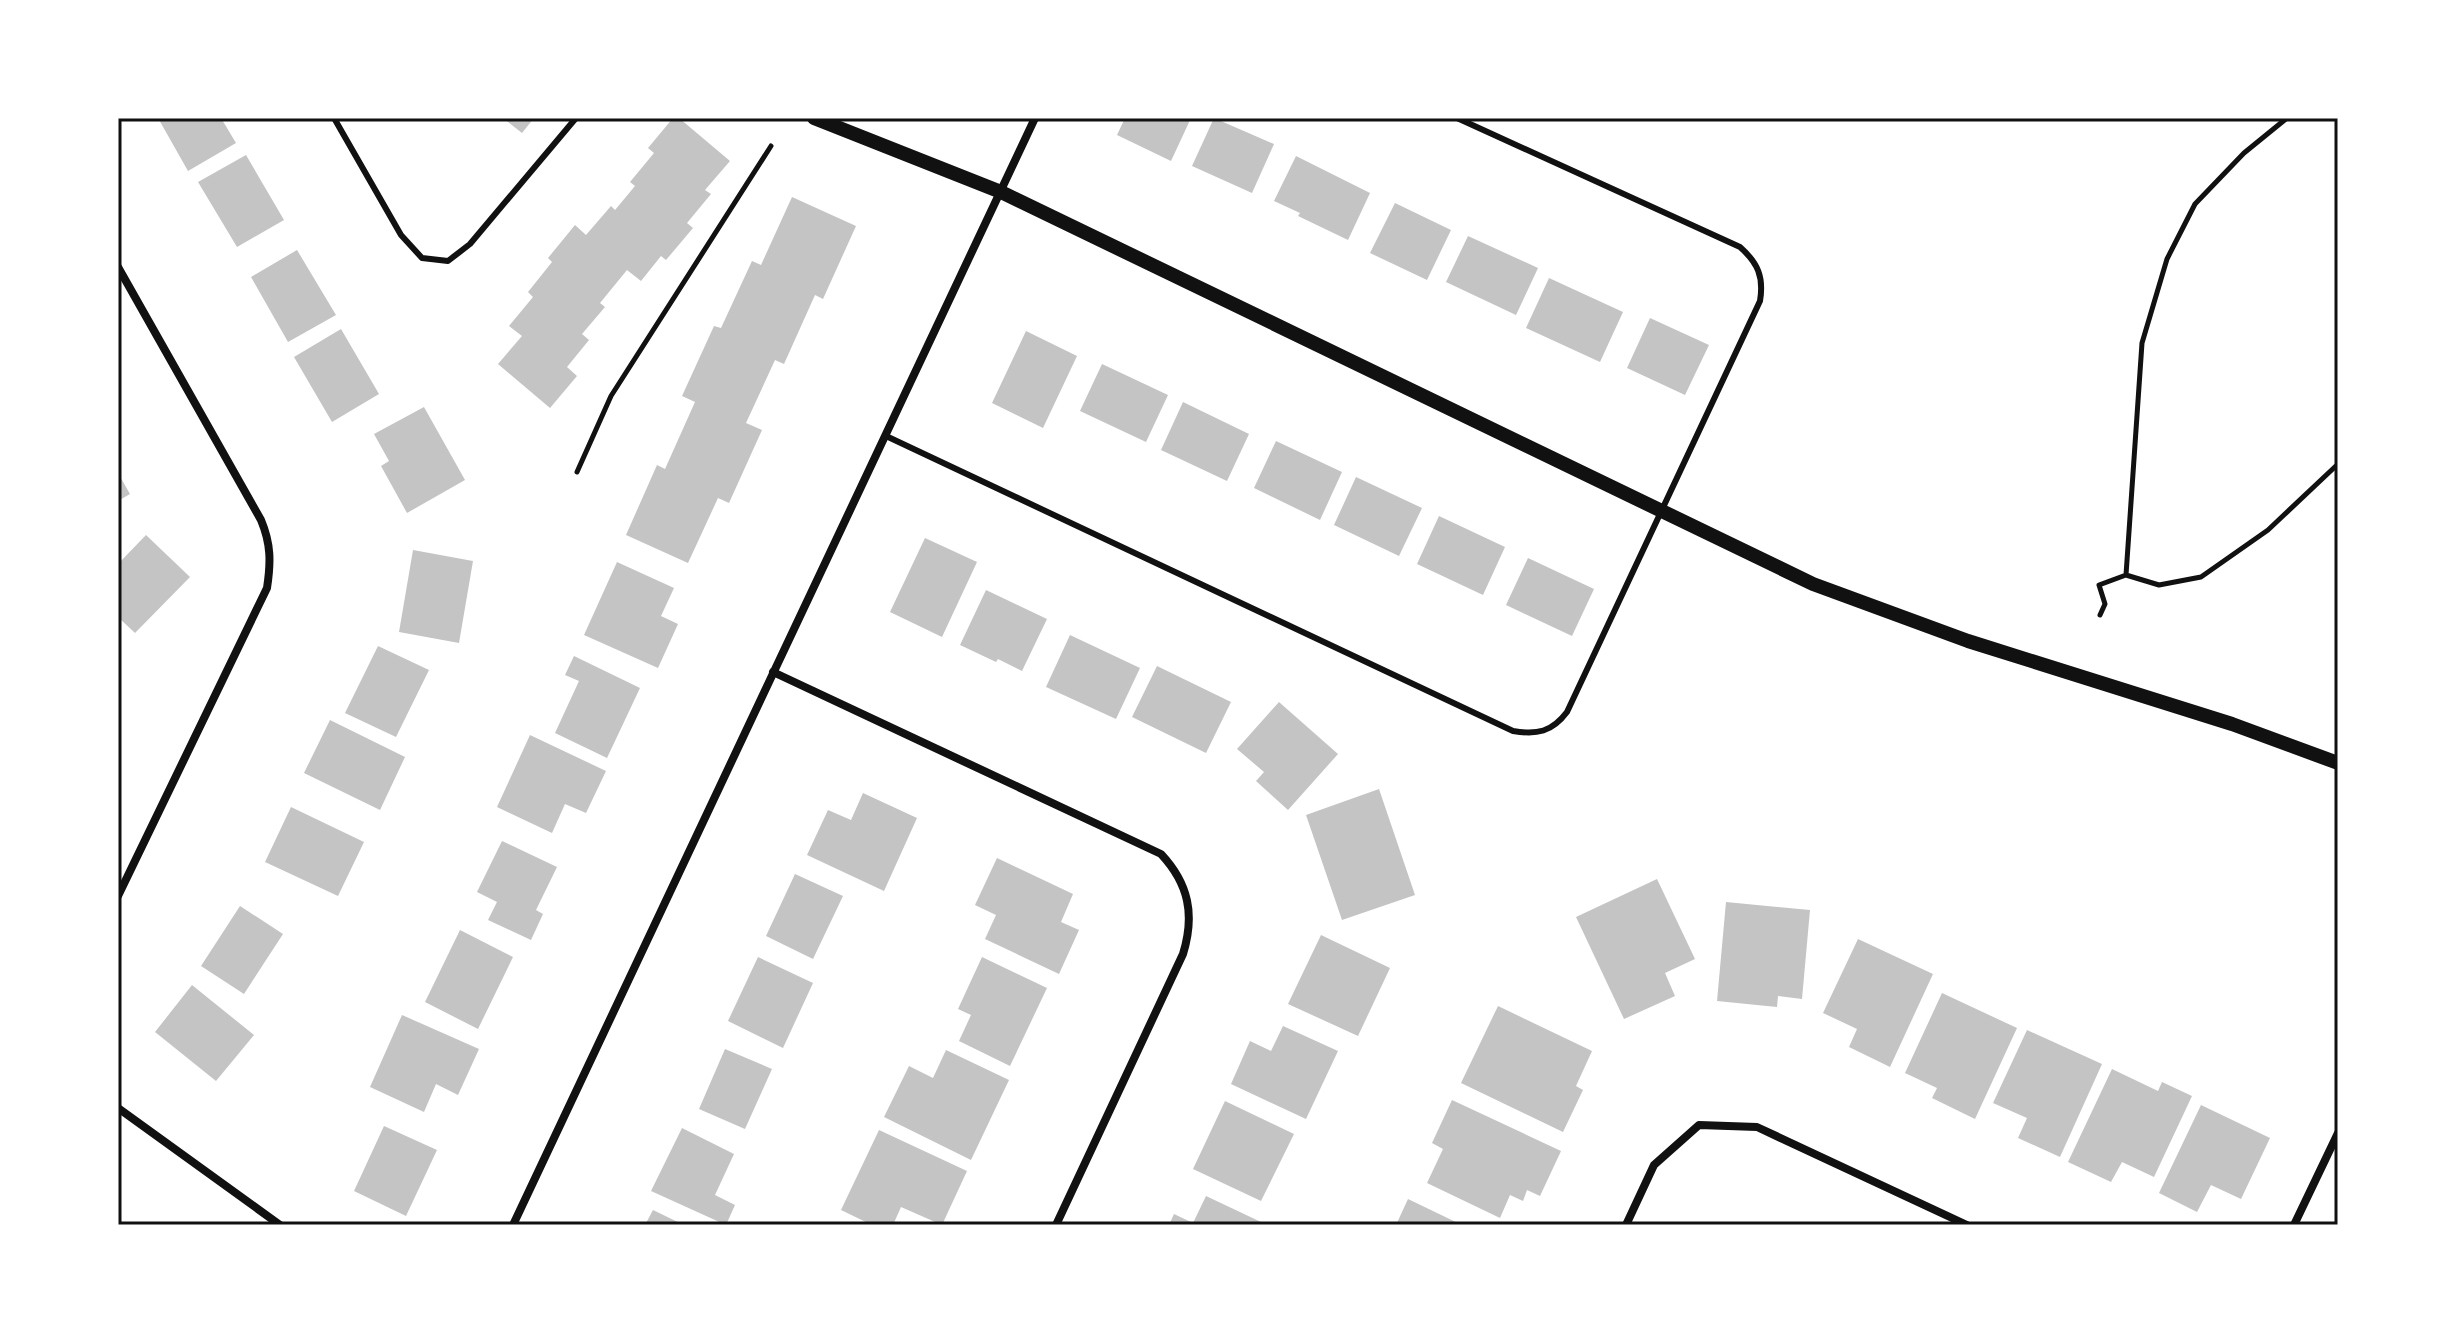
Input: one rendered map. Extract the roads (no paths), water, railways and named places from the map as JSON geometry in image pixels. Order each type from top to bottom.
[{"type":"street","points":[[814,118],[1001,192],[1813,584],[1968,641],[2232,724],[2338,763]]},
{"type":"street","points":[[513,1225],[1035,118]]},
{"type":"street","points":[[118,267],[261,520],[269,539],[271,564],[267,588],[118,896]]},
{"type":"street","points":[[773,672],[1161,854],[1182,881],[1191,918],[1183,954],[1056,1225]]},
{"type":"street","points":[[118,1108],[280,1225]]},
{"type":"street","points":[[1626,1225],[1654,1165],[1699,1125],[1757,1127],[1967,1225]]},
{"type":"street","points":[[2294,1225],[2338,1133]]},
{"type":"lane","points":[[334,118],[401,235],[422,258],[448,261],[470,244],[576,118]]},
{"type":"lane","points":[[886,436],[1513,731],[1530,734],[1546,731],[1559,723],[1567,712],[1760,301],[1763,286],[1760,271],[1740,247],[1457,118]]}]
